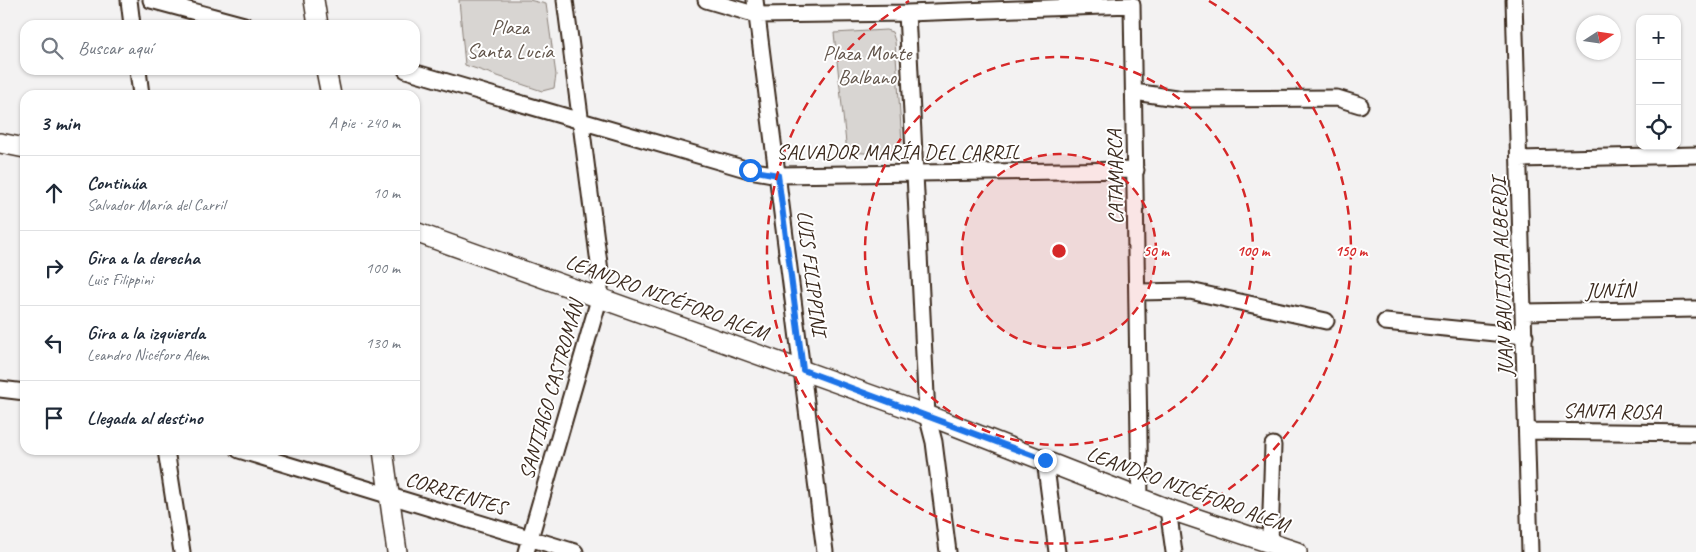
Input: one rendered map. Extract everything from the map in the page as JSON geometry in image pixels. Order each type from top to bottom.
[{"type":"street","points":[[129,0],[131,20]]},
{"type":"street","points":[[151,0],[225,20]]},
{"type":"street","points":[[314,0],[317,20]]},
{"type":"street","name":"SANTIAGO CASTROMÁN","points":[[528,545],[600,296],[600,271],[565,0]]},
{"type":"street","points":[[706,0],[756,7],[907,13],[927,415],[934,442],[948,552]]},
{"type":"street","name":"JUAN BAUTISTA ALBERDI","points":[[1514,0],[1528,431],[1530,552]]},
{"type":"street","name":"CATAMARCA","points":[[907,13],[1132,5],[1140,498]]},
{"type":"street","name":"LUIS FILIPPINI","points":[[756,7],[803,370],[824,552]]},
{"type":"street","name":"SALVADOR MARÍA DEL CARRIL","points":[[420,74],[750,170],[778,175],[915,175],[1136,170]]},
{"type":"street","points":[[139,75],[140,90]]},
{"type":"street","points":[[327,75],[330,90]]},
{"type":"street","points":[[1134,92],[1183,99],[1337,98],[1360,105]]},
{"type":"street","points":[[0,143],[20,147]]},
{"type":"street","points":[[1519,159],[1696,155]]},
{"type":"street","name":"LEANDRO NICÉFORO ALEM","points":[[420,234],[600,296],[927,415],[1168,509],[1297,552]]},
{"type":"street","points":[[1138,292],[1190,291],[1326,321]]},
{"type":"street","name":"JUNÍN","points":[[1524,312],[1696,309]]},
{"type":"street","points":[[1385,322],[1525,336]]},
{"type":"street","points":[[0,389],[20,391]]},
{"type":"street","name":"SANTA ROSA","points":[[1528,431],[1696,433]]},
{"type":"street","points":[[1270,544],[1273,445]]},
{"type":"street","points":[[167,455],[182,552]]},
{"type":"street","name":"CORRIENTES","points":[[256,455],[389,495],[528,545],[575,552]]},
{"type":"street","points":[[384,455],[397,552]]},
{"type":"street","points":[[1045,460],[1057,552]]},
{"type":"street","points":[[1168,509],[1174,552]]},
{"type":"green space","name":"Plaza Santa Lucía","points":[[459,0],[529,0],[546,4],[556,75],[554,88],[542,91],[465,65]]},
{"type":"green space","name":"Plaza Monte Balbano","points":[[886,30],[892,32],[895,41],[902,142],[892,151],[885,153],[847,152],[834,33]]},
{"type":"route","points":[[750,170],[778,175],[803,370],[1045,460]]}]
